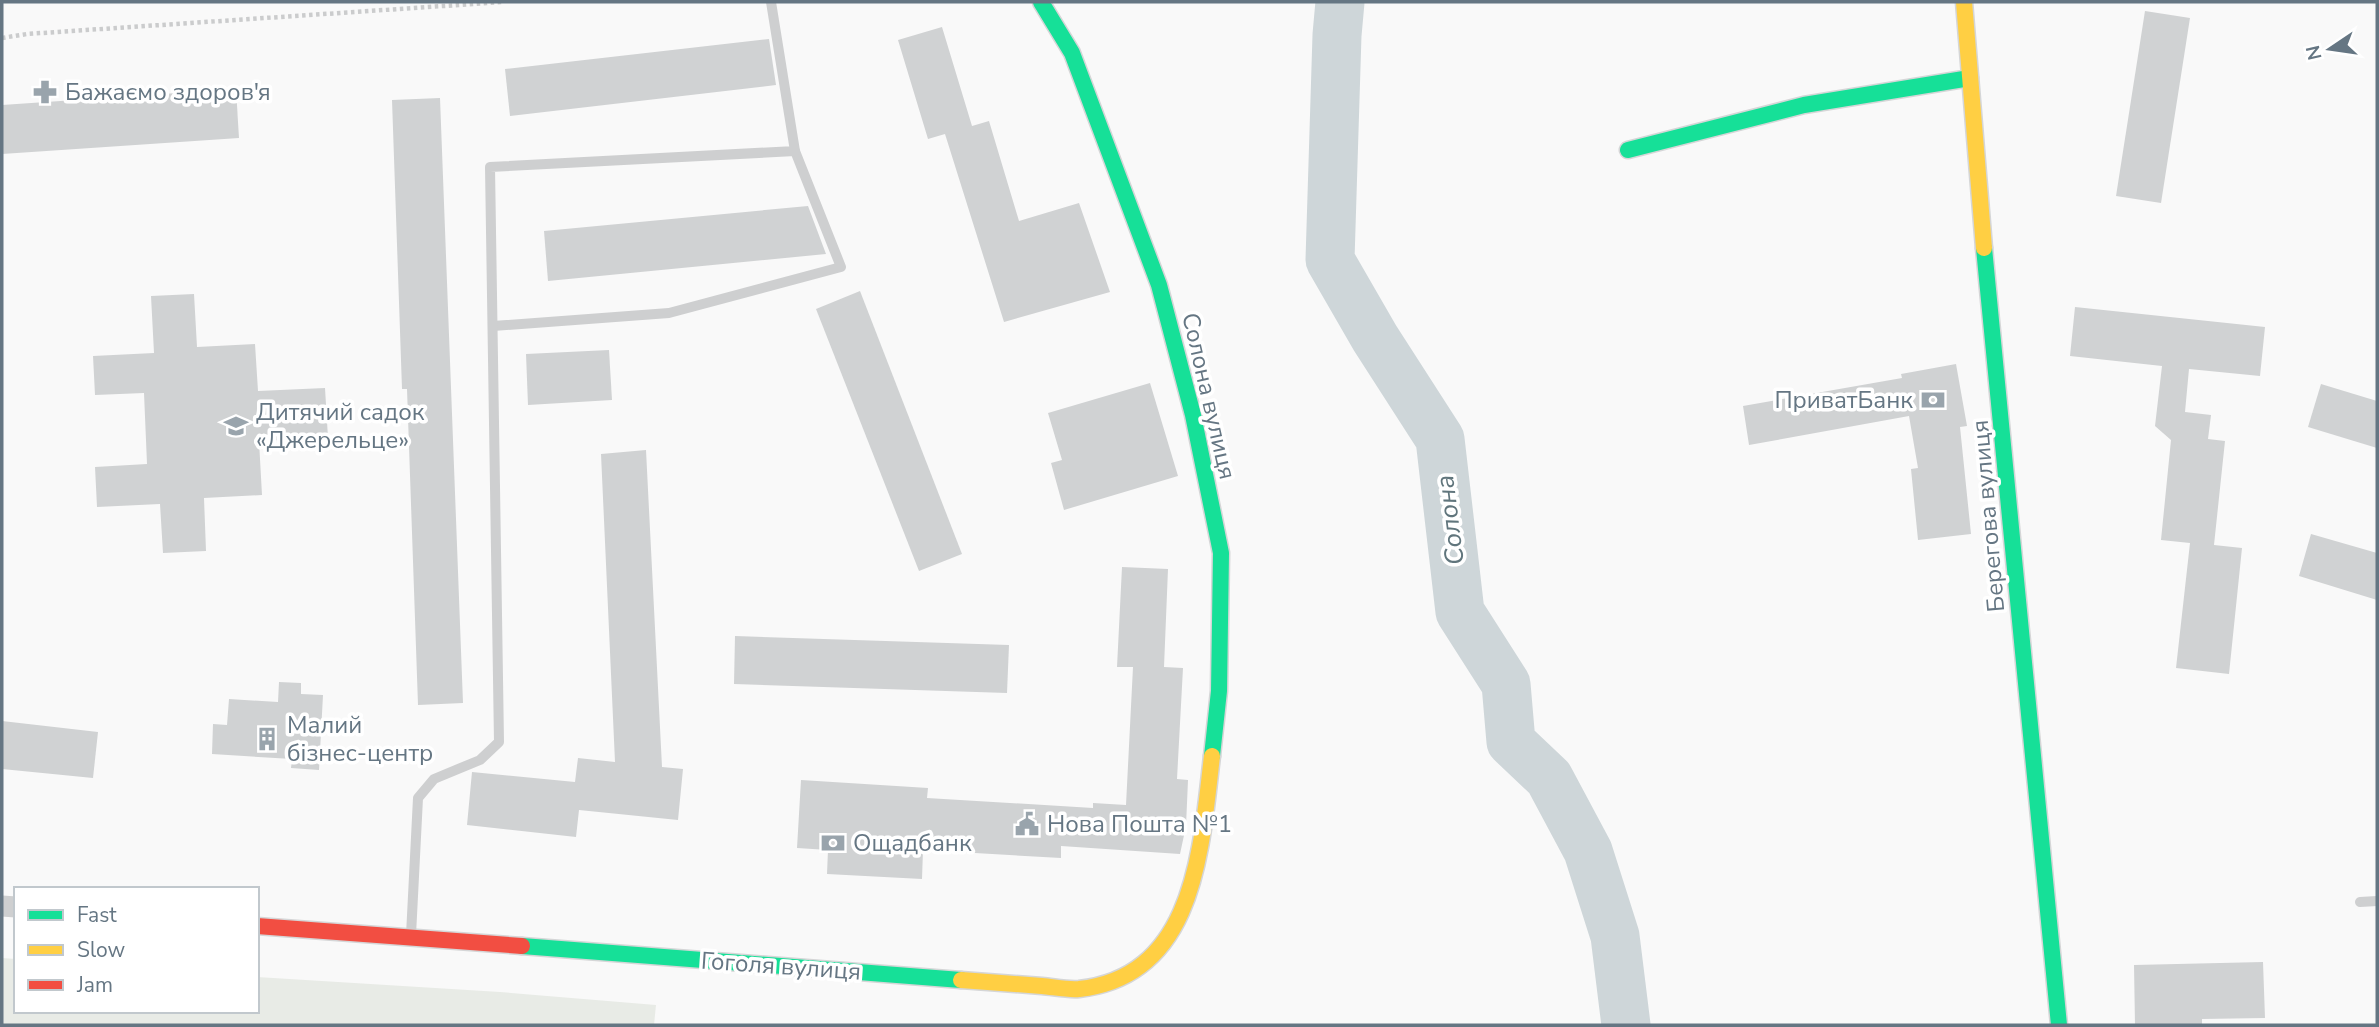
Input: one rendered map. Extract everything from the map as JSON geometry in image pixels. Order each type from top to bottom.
[{"type":"street","name":"Солона вулиця","points":[[1041,2],[1072,53],[1158,285],[1193,415],[1221,554],[1219,691],[1204,824]]},
{"type":"street","name":"Берегова вулиця","points":[[1964,2],[2059,1025]]},
{"type":"street","points":[[1628,150],[1804,105],[1970,78]]},
{"type":"street","name":"Гоголя вулиця","points":[[259,926],[1076,989],[1123,977],[1154,956],[1176,925],[1189,896],[1204,824]]},
{"type":"lane","points":[[493,326],[668,313],[841,267],[795,151],[771,2]]},
{"type":"lane","points":[[410,938],[418,798],[434,779],[480,760],[499,742],[490,167],[795,151]]},
{"type":"lane","points":[[2360,902],[2377,901]]},
{"type":"path","points":[[2,38],[27,34],[503,2]]},
{"type":"shaded area","points":[[2,958],[14,959],[14,1013],[259,1013],[259,977],[656,1005],[654,1025],[2,1025]]},
{"type":"building","points":[[2145,11],[2190,18],[2161,203],[2116,196]]},
{"type":"building","points":[[942,27],[972,126],[989,121],[1019,221],[1079,203],[1110,292],[1004,322],[945,134],[928,139],[898,40]]},
{"type":"building","points":[[769,39],[776,85],[510,116],[505,69]]},
{"type":"building","points":[[236,89],[239,138],[2,154],[2,105]]},
{"type":"building","points":[[440,98],[463,703],[418,705],[407,389],[402,389],[392,100]]},
{"type":"building","points":[[808,206],[826,254],[548,281],[544,231]]},
{"type":"building","points":[[860,291],[962,554],[919,571],[816,309]]},
{"type":"building","name":"Дитячий садок «Джерельце»","points":[[194,294],[197,347],[255,344],[258,391],[325,388],[328,438],[259,441],[262,495],[204,498],[206,551],[163,553],[160,504],[97,507],[95,467],[147,464],[144,393],[95,395],[93,356],[154,353],[151,296]]},
{"type":"building","points":[[2075,307],[2265,327],[2260,376],[2189,369],[2185,412],[2211,415],[2208,439],[2225,441],[2214,545],[2242,548],[2229,674],[2176,668],[2190,543],[2161,540],[2171,440],[2155,426],[2162,366],[2070,356]]},
{"type":"building","points":[[609,350],[612,400],[528,405],[526,354]]},
{"type":"building","points":[[1956,364],[1967,426],[1960,427],[1971,534],[1918,540],[1911,469],[1918,468],[1909,416],[1749,445],[1743,406],[1902,378],[1901,374]]},
{"type":"building","points":[[1150,383],[1178,476],[1064,510],[1051,463],[1062,460],[1048,413]]},
{"type":"building","points":[[2321,384],[2377,401],[2377,448],[2308,427]]},
{"type":"building","points":[[646,450],[662,767],[683,769],[678,820],[579,810],[576,837],[467,825],[472,772],[575,782],[578,758],[615,762],[601,454]]},
{"type":"building","points":[[2311,534],[2377,553],[2377,600],[2299,576]]},
{"type":"building","points":[[1122,567],[1168,569],[1164,667],[1183,668],[1177,779],[1188,780],[1186,826],[1180,854],[1061,846],[1061,858],[923,850],[922,879],[827,874],[828,850],[797,848],[801,780],[928,788],[927,798],[1093,808],[1093,803],[1126,805],[1133,667],[1117,667]]},
{"type":"building","points":[[735,636],[1009,645],[1007,693],[734,684]]},
{"type":"building","name":"Малий бізнес-центр","points":[[279,682],[301,683],[301,694],[323,695],[319,770],[291,768],[292,759],[212,754],[213,724],[227,725],[229,699],[278,702]]},
{"type":"building","points":[[2,721],[98,732],[93,778],[2,769]]},
{"type":"building","points":[[2263,962],[2265,1018],[2202,1019],[2202,1025],[2135,1025],[2134,965]]},
{"type":"waterway","name":"Солона","points":[[1340,2],[1330,260],[1375,338],[1440,439],[1460,612],[1506,684],[1511,742],[1549,778],[1588,851],[1615,936],[1626,1025]]},
{"type":"traffic: fast","points":[[1041,2],[1072,53],[1159,285],[1193,415],[1221,553],[1219,691],[1212,756]]},
{"type":"traffic: fast","points":[[1628,150],[1804,105],[1970,78]]},
{"type":"traffic: fast","points":[[1984,248],[2059,1025]]},
{"type":"traffic: fast","points":[[522,946],[961,980]]},
{"type":"traffic: slow","points":[[1964,2],[1984,248]]},
{"type":"traffic: slow","points":[[961,980],[1079,989],[1118,979],[1148,960],[1170,934],[1185,902],[1196,867],[1212,756]]},
{"type":"traffic: jam","points":[[259,926],[522,946]]},
{"type":"place","name":"Бажаємо здоров'я","points":[[45,92]]},
{"type":"place","name":"ПриватБанк","points":[[1933,400]]},
{"type":"place","name":"Дитячий садок «Джерельце»","points":[[236,426]]},
{"type":"place","name":"Малий бізнес-центр","points":[[267,739]]},
{"type":"place","name":"Нова Пошта №1","points":[[1027,824]]},
{"type":"place","name":"Ощадбанк","points":[[833,843]]}]
